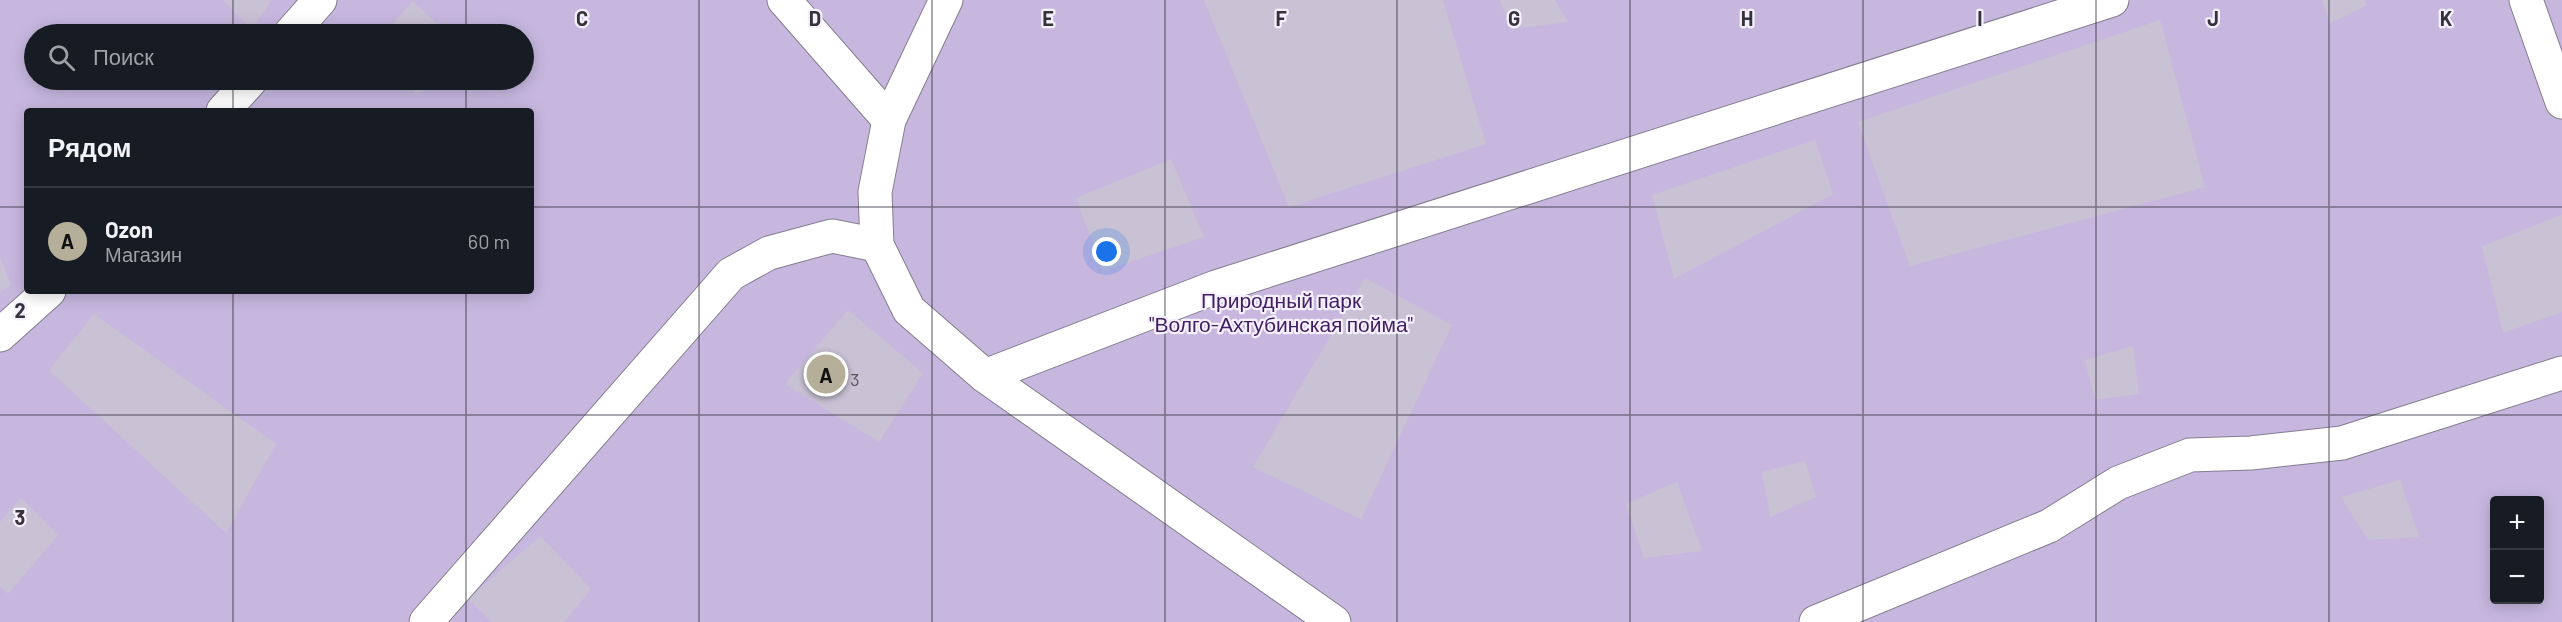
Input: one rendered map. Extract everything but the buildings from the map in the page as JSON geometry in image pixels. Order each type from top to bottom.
[{"type":"street","points":[[299,24],[320,0]]},
{"type":"street","points":[[784,0],[889,120]]},
{"type":"street","points":[[946,0],[889,120],[875,192],[877,245],[909,310],[985,376],[1334,622]]},
{"type":"street","points":[[985,376],[1216,287],[2112,0]]},
{"type":"street","points":[[2526,0],[2562,102]]},
{"type":"street","points":[[226,108],[241,90]]},
{"type":"street","points":[[426,622],[731,273],[769,253],[832,236],[877,245]]},
{"type":"street","points":[[0,335],[46,294]]},
{"type":"street","points":[[1816,622],[2049,526],[2118,483],[2190,455],[2251,453],[2342,443],[2562,373]]},
{"type":"green space","name":"Природный парк \"Волго-Ахтубинская пойма\"","points":[[0,0],[2562,0],[2562,622],[0,622]]},
{"type":"place","name":"Ozon","points":[[826,374]]}]
